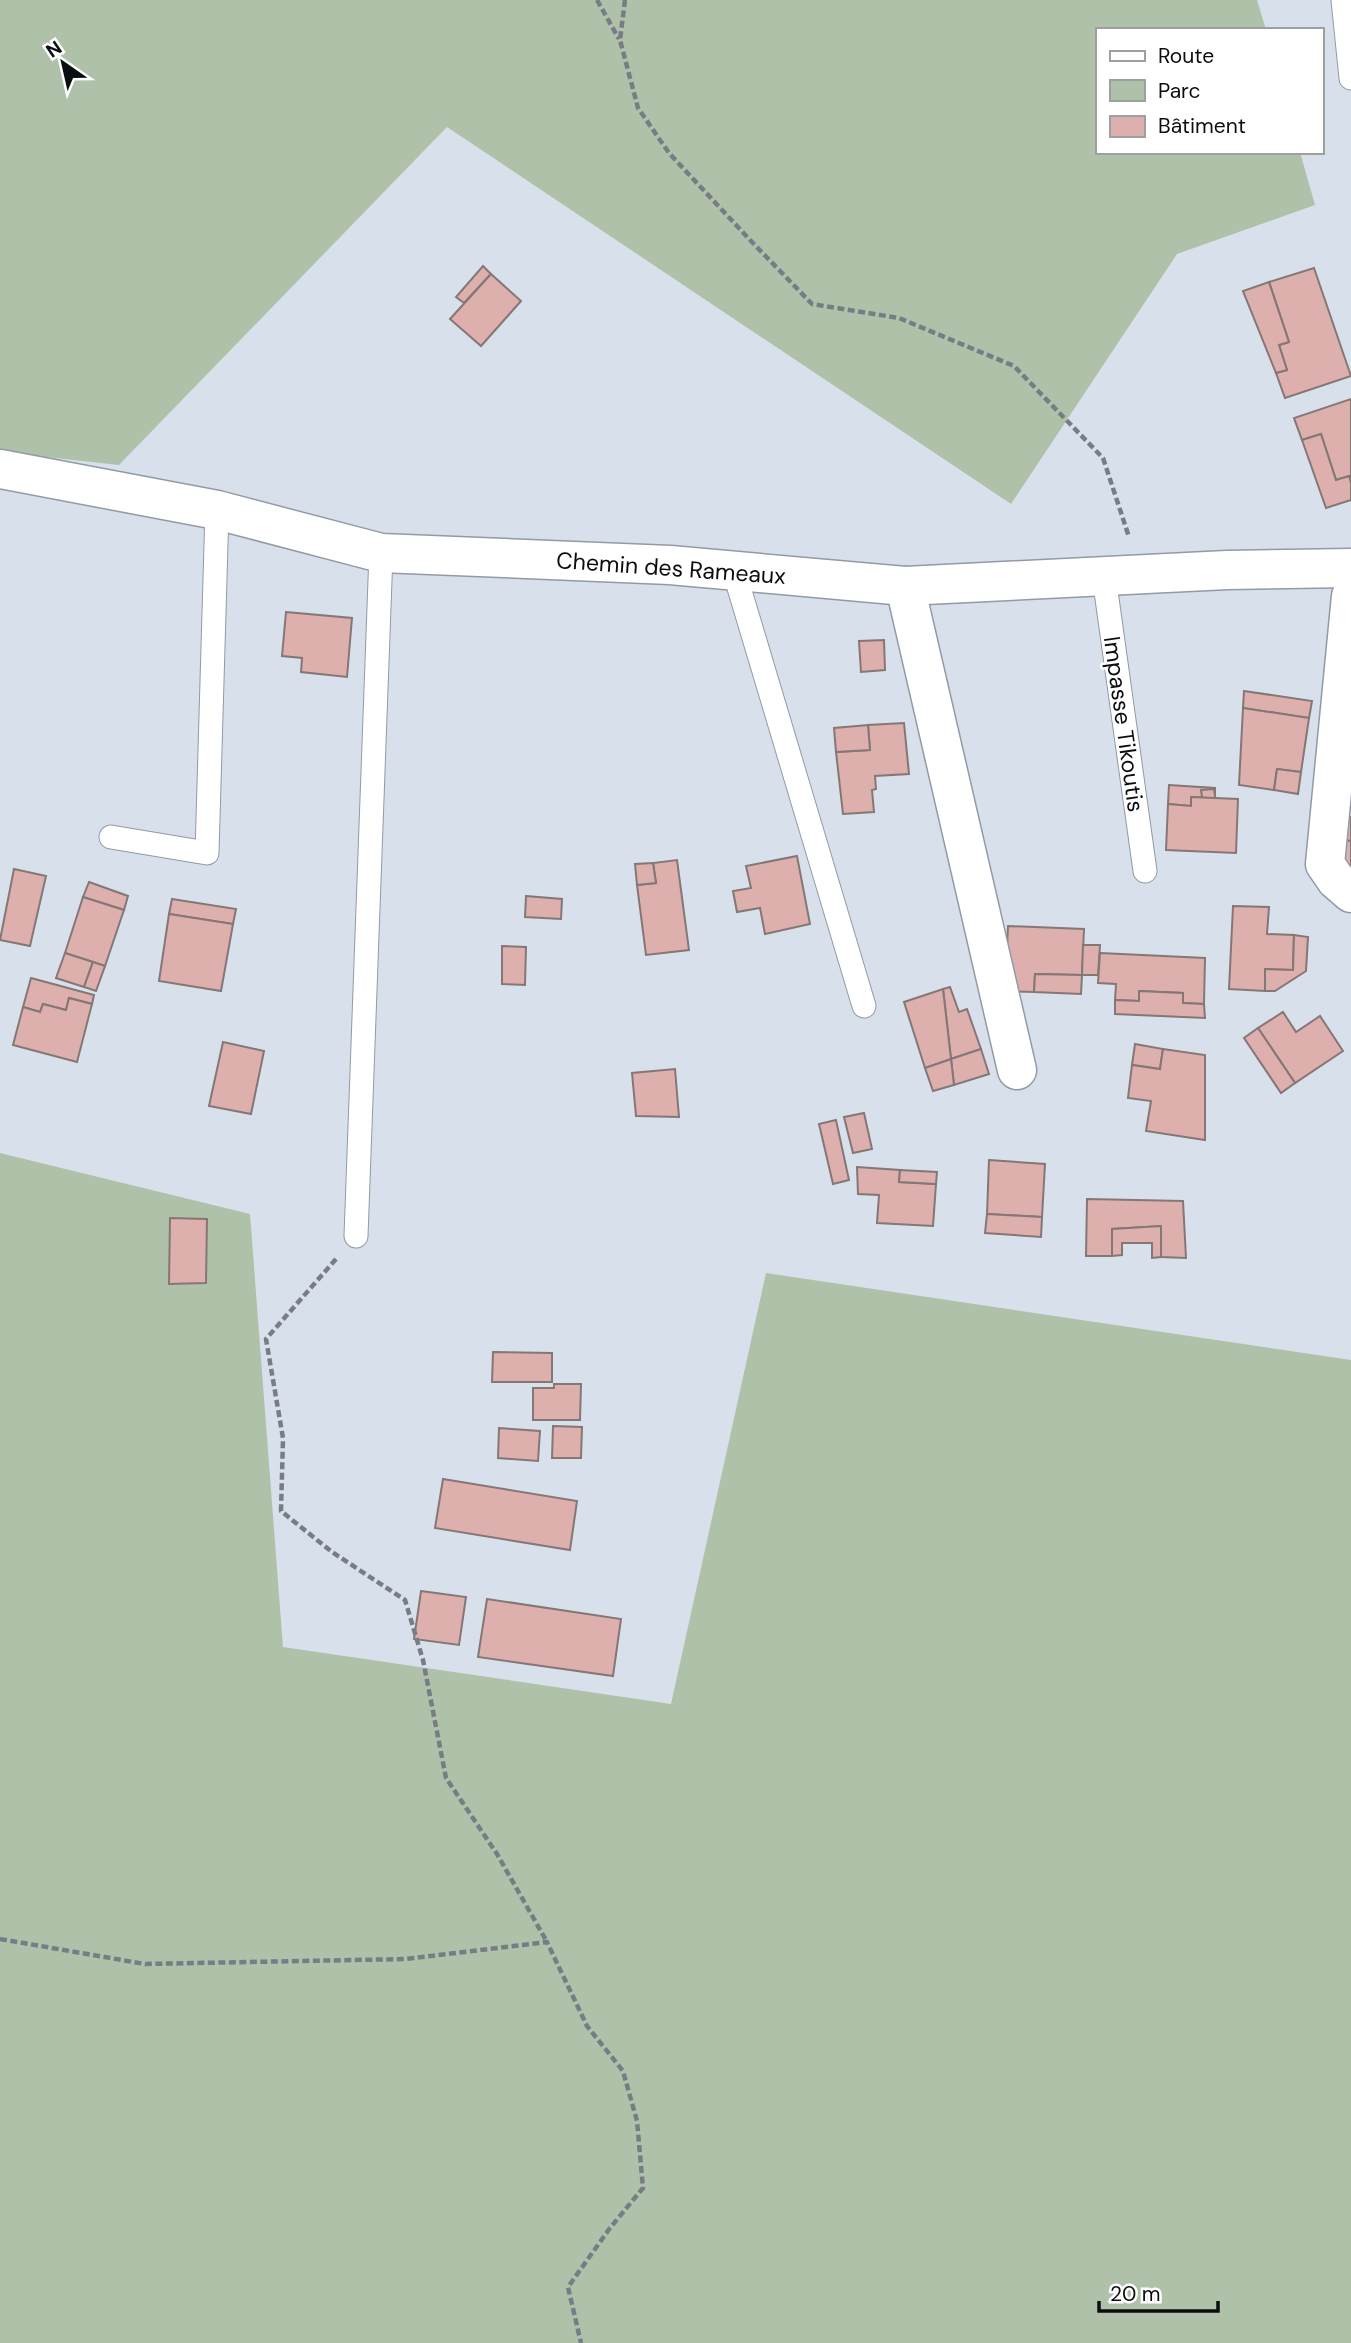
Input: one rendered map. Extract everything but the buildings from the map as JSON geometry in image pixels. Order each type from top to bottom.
[{"type":"street","name":"Chemin des Rameaux","points":[[0,470],[217,510],[381,553],[670,565],[905,586],[1145,574],[1351,568]]},
{"type":"street","points":[[905,586],[1017,1070]]},
{"type":"street","points":[[1351,596],[1325,864],[1336,880],[1351,894]]},
{"type":"lane","points":[[1343,0],[1351,78]]},
{"type":"lane","points":[[111,837],[206,853],[217,510]]},
{"type":"lane","points":[[356,1236],[381,553]]},
{"type":"lane","points":[[734,571],[864,1006]]},
{"type":"lane","name":"Impasse Tikoutis","points":[[1104,577],[1145,871]]},
{"type":"path","points":[[597,0],[620,40],[638,108],[669,153],[812,304],[899,318],[1014,366],[1102,458],[1125,527],[1145,574]]},
{"type":"path","points":[[620,40],[625,0]]},
{"type":"path","points":[[356,1236],[267,1339],[283,1438],[281,1511],[332,1552],[405,1600],[423,1660],[446,1778],[497,1854],[547,1942],[587,2026],[622,2071],[637,2121],[643,2188],[568,2287],[581,2343]]},
{"type":"path","points":[[0,1939],[145,1964],[406,1959],[547,1942]]},
{"type":"green space","points":[[0,0],[1257,0],[1265,28],[1096,28],[1096,154],[1301,154],[1315,205],[1177,254],[1011,504],[447,127],[119,465],[0,452]]},
{"type":"green space","points":[[0,1153],[250,1214],[283,1647],[671,1704],[766,1273],[1351,1360],[1351,2343],[0,2343]]}]
